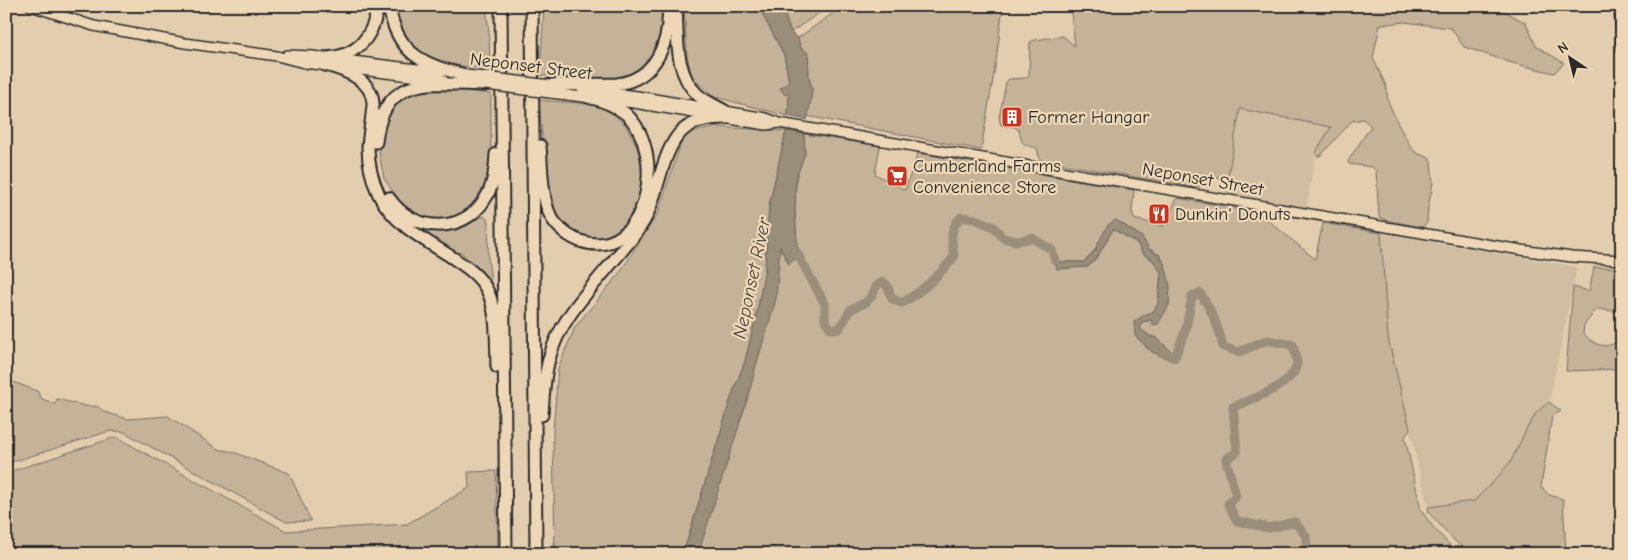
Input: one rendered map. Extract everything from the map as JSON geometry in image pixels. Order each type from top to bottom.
[{"type":"highway","points":[[324,62],[346,54],[363,43],[372,28],[378,6]]},
{"type":"highway","points":[[389,6],[397,32],[404,44],[414,55],[430,66],[462,74]]},
{"type":"highway","points":[[494,6],[496,32],[502,60]]},
{"type":"highway","points":[[501,6],[506,554]]},
{"type":"highway","points":[[532,6],[536,554]]},
{"type":"highway","points":[[532,32],[538,6]]},
{"type":"highway","points":[[550,89],[617,84],[640,76],[653,64],[663,47],[668,29],[668,6]]},
{"type":"highway","points":[[676,6],[679,57],[683,74],[700,97],[726,115]]},
{"type":"highway","points":[[324,62],[353,75],[364,83],[371,94],[373,105],[368,148],[370,166],[376,186],[388,209],[398,221],[411,231],[474,272],[487,291],[493,316],[499,388],[505,427]]},
{"type":"highway","points":[[485,81],[421,84],[405,89],[389,102],[378,126],[376,153],[380,178],[393,203],[408,217],[430,225],[451,224],[470,215],[482,203],[491,187],[502,123]]},
{"type":"highway","points":[[533,94],[538,118],[543,179],[549,211],[557,225],[567,234],[580,241],[598,243],[618,237],[628,230],[634,222],[646,195],[648,164],[642,137],[628,116],[611,104],[588,97]]},
{"type":"highway","points":[[536,467],[547,367],[552,348],[562,327],[575,308],[634,237],[643,223],[676,137],[686,127],[697,122],[726,115]]},
{"type":"main road","name":"Neponset Street","points":[[31,6],[94,26],[184,43],[277,56],[298,61],[462,74],[485,81]]},
{"type":"main road","points":[[1619,6],[1622,49]]},
{"type":"main road","name":"Neponset Street","points":[[324,62],[550,89],[629,95],[766,125],[779,123],[1521,250],[1572,257],[1622,260]]},
{"type":"main road","name":"Neponset Street","points":[[550,89],[588,97],[726,115]]},
{"type":"shaded area","points":[[392,6],[486,6],[490,70],[441,63],[420,53],[400,29]]},
{"type":"shaded area","points":[[544,6],[663,6],[664,27],[659,48],[646,66],[629,78],[580,79],[540,75]]},
{"type":"shaded area","points":[[684,6],[758,6],[784,55],[789,82],[786,86],[789,93],[788,116],[715,97],[692,78],[687,55]]},
{"type":"shaded area","points":[[758,6],[782,6],[785,20],[791,32],[798,38],[800,47],[808,53],[809,78],[812,89],[807,120],[788,116],[789,94],[785,95],[780,88],[789,82],[784,55]]},
{"type":"shaded area","points":[[782,6],[830,6],[791,32]]},
{"type":"shaded area","points":[[843,6],[1003,6],[981,150],[807,116],[812,89],[809,78],[808,53],[800,47],[798,38]]},
{"type":"shaded area","points":[[1070,6],[1495,6],[1526,23],[1536,46],[1564,63],[1554,73],[1512,63],[1464,47],[1451,28],[1404,22],[1380,25],[1373,58],[1386,86],[1388,101],[1412,149],[1431,161],[1433,183],[1427,223],[1422,227],[1385,220],[1379,217],[1376,171],[1372,167],[1349,164],[1348,161],[1371,126],[1363,119],[1352,121],[1320,156],[1317,156],[1316,152],[1331,127],[1240,109],[1228,176],[1212,179],[1198,188],[1040,160],[1037,148],[1024,144],[1019,130],[1015,127],[1001,125],[999,118],[1006,82],[1009,79],[1026,78],[1029,75],[1030,42],[1063,36],[1075,46]]},
{"type":"shaded area","points":[[419,89],[449,89],[491,94],[491,158],[486,184],[472,204],[462,213],[447,219],[425,218],[412,213],[398,199],[384,178],[379,153],[381,131],[389,108]]},
{"type":"shaded area","points":[[539,100],[596,106],[616,117],[631,134],[639,156],[642,180],[638,202],[628,221],[612,234],[589,238],[579,236],[565,229],[555,217],[548,192]]},
{"type":"shaded area","points":[[1240,109],[1332,126],[1316,152],[1306,209],[1225,193]]},
{"type":"shaded area","points":[[717,127],[786,131],[769,206],[765,269],[756,317],[745,361],[732,395],[683,554],[555,554],[553,432],[558,368],[575,327],[619,274],[658,213],[684,134]]},
{"type":"shaded area","points":[[786,131],[804,134],[805,153],[796,178],[795,212],[798,256],[789,264],[780,247],[776,299],[749,394],[698,554],[683,554],[732,395],[745,361],[756,317],[765,269],[769,206]]},
{"type":"shaded area","points":[[804,134],[880,146],[875,174],[905,190],[918,153],[1134,190],[1132,211],[1134,219],[1163,226],[1177,198],[1258,212],[1315,259],[1323,223],[1381,233],[1388,338],[1410,429],[1405,437],[1421,510],[1433,527],[1458,554],[690,554],[744,384],[778,236],[782,252],[789,264],[798,256],[795,212],[796,177],[805,153]],"holes":[[[1116,220],[1142,237],[1149,249],[1160,255],[1165,265],[1158,324],[1152,320],[1142,322],[1140,329],[1150,336],[1157,338],[1147,349],[1134,322],[1153,312],[1158,304],[1161,272],[1152,259],[1143,254],[1137,243],[1113,229],[1098,256],[1088,267],[1057,268],[1059,262],[1084,262],[1087,260]]]},
{"type":"shaded area","points":[[484,216],[489,221],[488,258],[491,283],[488,283],[462,253],[447,250],[426,235],[433,230]]},
{"type":"shaded area","points":[[1116,220],[1142,237],[1149,249],[1159,255],[1165,265],[1170,286],[1169,305],[1158,324],[1152,325],[1152,320],[1142,322],[1140,329],[1150,336],[1157,338],[1172,352],[1177,361],[1152,352],[1135,336],[1134,322],[1153,312],[1158,304],[1161,272],[1152,259],[1143,254],[1137,243],[1113,229],[1098,256],[1088,267],[1057,269],[1051,247],[1059,262],[1084,262],[1097,249],[1096,247],[1108,225]]},
{"type":"shaded area","points":[[1381,233],[1577,267],[1549,402],[1537,412],[1511,461],[1474,501],[1428,507],[1388,338]]},
{"type":"shaded area","points":[[1594,267],[1619,268],[1622,278],[1622,312],[1597,309],[1584,325],[1583,333],[1597,344],[1606,346],[1622,339],[1622,369],[1566,371],[1573,287],[1589,291]]},
{"type":"shaded area","points":[[6,378],[37,391],[42,399],[55,404],[57,399],[85,406],[97,406],[104,412],[128,419],[168,416],[218,449],[233,452],[289,473],[311,521],[286,522],[124,432],[110,431],[6,464]]},
{"type":"shaded area","points":[[1549,402],[1561,411],[1552,416],[1541,487],[1549,495],[1563,499],[1566,553],[1576,554],[1467,554],[1429,513],[1428,507],[1474,501],[1511,461],[1537,412]]},
{"type":"shaded area","points":[[116,437],[286,531],[407,524],[469,488],[468,472],[496,471],[498,554],[23,554],[6,551],[6,473]]},
{"type":"waterway","points":[[793,246],[825,304],[825,320],[831,329],[839,329],[851,309],[865,303],[872,296],[877,285],[883,282],[887,285],[892,299],[902,303],[936,277],[954,257],[953,231],[954,226],[961,217],[975,219],[994,227],[1003,238],[1017,241],[1032,238],[1052,250],[1055,260]]},
{"type":"waterway","points":[[1164,352],[1175,357],[1186,329],[1192,296],[1200,293],[1214,318],[1223,347],[1239,352],[1267,340],[1293,345],[1297,364],[1294,372],[1288,379],[1270,391],[1233,407],[1237,452],[1226,459],[1236,496],[1228,504],[1237,521],[1269,528],[1295,522],[1306,536],[1307,554]]},
{"type":"waterway","points":[[554,542],[555,554]]},
{"type":"place","name":"Former Hangar","points":[[1012,117]]},
{"type":"place","name":"Cumberland Farms Convenience Store","points":[[897,176]]},
{"type":"place","name":"Dunkin' Donuts","points":[[1159,214]]},
{"type":"water label","name":"Neponset River","points":[[751,278]]}]
